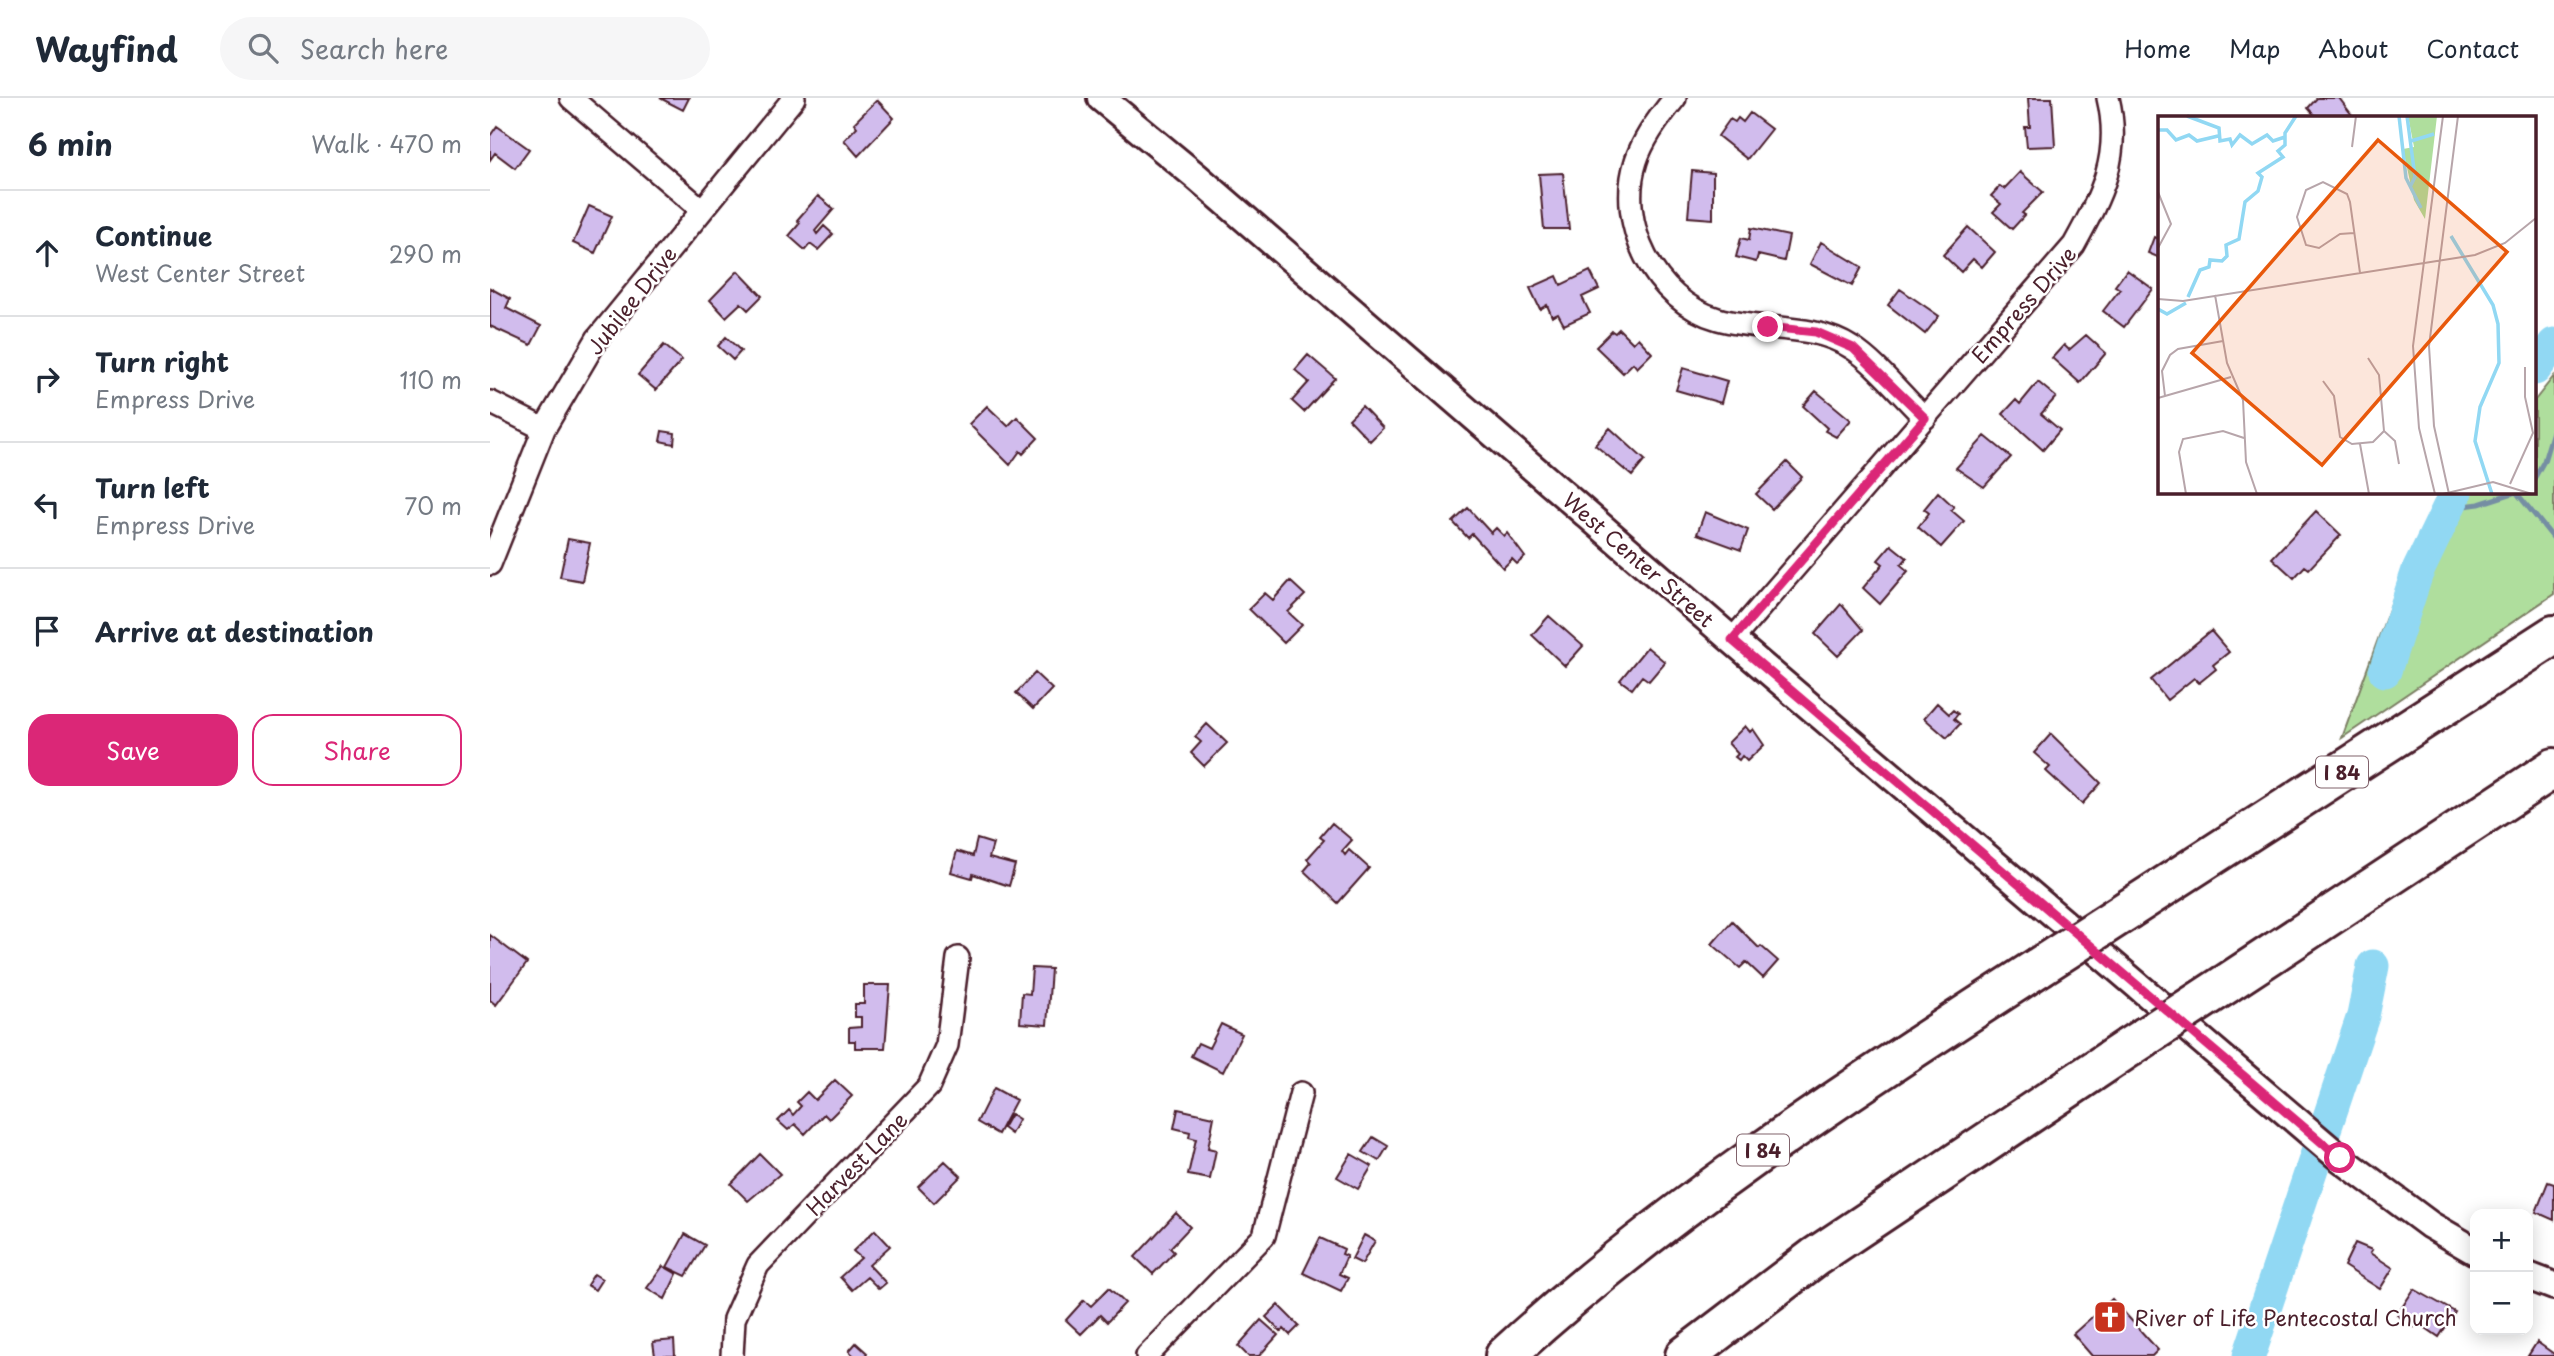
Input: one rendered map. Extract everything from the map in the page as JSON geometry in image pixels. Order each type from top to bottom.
[{"type":"highway","name":"I 84","points":[[1505,1356],[1595,1279],[1745,1163],[2039,967],[2554,635]]},
{"type":"highway","points":[[1685,1356],[1815,1257],[2554,768]]},
{"type":"street","points":[[571,98],[702,210]]},
{"type":"street","name":"Jubilee Drive","points":[[490,564],[544,429],[597,339],[794,98]]},
{"type":"street","name":"West Center Street","points":[[1101,98],[1197,177],[1732,640],[2303,1127],[2419,1217],[2470,1248]]},
{"type":"street","points":[[1675,98],[1661,115],[1636,161],[1630,207],[1643,257],[1676,297],[1716,319],[1816,332],[1853,348],[1925,418]]},
{"type":"street","name":"Empress Drive","points":[[1732,640],[2074,245],[2105,188],[2114,122],[2108,98]]},
{"type":"street","points":[[490,402],[544,429]]},
{"type":"street","name":"Harvest Lane","points":[[732,1356],[734,1319],[758,1265],[929,1086],[947,1045],[958,958]]},
{"type":"street","points":[[1147,1356],[1264,1236],[1301,1093]]},
{"type":"street","points":[[2533,1278],[2554,1286]]},
{"type":"green space","points":[[2554,376],[2554,594],[2342,738],[2396,590],[2453,500],[2458,494],[2536,494],[2536,399]]},
{"type":"building","points":[[660,98],[689,98],[683,110]]},
{"type":"building","points":[[2028,98],[2052,98],[2055,146],[2027,147],[2025,127],[2030,127]]},
{"type":"building","points":[[2317,98],[2339,98],[2352,115],[2315,116],[2308,108]]},
{"type":"building","points":[[877,100],[894,118],[858,156],[844,140],[857,127],[854,123]]},
{"type":"building","points":[[1750,113],[1771,129],[1747,159],[1718,136],[1730,119],[1735,122],[1738,118],[1743,122]]},
{"type":"building","points":[[497,126],[529,149],[515,168],[495,153],[490,160],[490,136]]},
{"type":"building","points":[[1692,171],[1713,173],[1713,219],[1688,217]]},
{"type":"building","points":[[2020,172],[2043,192],[2022,213],[2025,215],[2012,229],[1993,212],[2001,204],[1991,196],[2000,186],[2004,189]]},
{"type":"building","points":[[1563,173],[1569,229],[1544,229],[1539,174]]},
{"type":"building","points":[[818,196],[834,209],[815,231],[817,234],[824,226],[833,234],[818,250],[810,244],[805,250],[789,236],[800,223],[797,220]]},
{"type":"building","points":[[589,206],[612,216],[595,253],[573,243]]},
{"type":"building","points":[[1968,227],[1995,252],[1982,267],[1973,259],[1961,272],[1943,255]]},
{"type":"building","points":[[1751,228],[1789,236],[1784,261],[1758,255],[1756,262],[1736,257],[1741,238],[1749,240]]},
{"type":"building","points":[[2154,237],[2158,239],[2158,257],[2148,253]]},
{"type":"building","points":[[1821,242],[1862,267],[1852,286],[1810,264]]},
{"type":"building","points":[[2127,270],[2153,289],[2124,327],[2103,311],[2120,289],[2115,286]]},
{"type":"building","points":[[738,271],[762,296],[748,310],[741,303],[726,317],[710,300]]},
{"type":"building","points":[[1590,271],[1599,289],[1582,297],[1590,313],[1564,325],[1558,314],[1552,317],[1547,305],[1540,309],[1530,288],[1557,276],[1561,285]]},
{"type":"building","points":[[490,288],[510,299],[506,308],[541,326],[531,345],[490,326]]},
{"type":"building","points":[[1900,289],[1939,316],[1925,334],[1888,305]]},
{"type":"building","points":[[1619,329],[1633,343],[1638,338],[1652,353],[1637,368],[1633,363],[1623,373],[1596,347],[1612,331],[1615,333]]},
{"type":"building","points":[[2086,335],[2106,353],[2080,383],[2052,358],[2064,345],[2069,350]]},
{"type":"building","points":[[726,337],[741,351],[733,360],[718,346]]},
{"type":"building","points":[[664,345],[682,360],[656,390],[638,375]]},
{"type":"building","points":[[1308,355],[1335,378],[1304,412],[1292,401],[1309,382],[1295,370]]},
{"type":"building","points":[[1683,368],[1727,381],[1721,403],[1676,390]]},
{"type":"building","points":[[2038,382],[2056,397],[2041,414],[2060,430],[2043,450],[2003,414],[2016,400],[2020,404]]},
{"type":"building","points":[[1816,391],[1851,420],[1836,437],[1825,431],[1827,428],[1803,406]]},
{"type":"building","points":[[987,406],[1008,426],[1017,417],[1038,438],[1023,454],[1020,451],[1010,465],[969,424]]},
{"type":"building","points":[[1362,406],[1383,428],[1370,441],[1349,419]]},
{"type":"building","points":[[1610,428],[1645,460],[1632,476],[1595,445]]},
{"type":"building","points":[[662,431],[675,433],[674,444],[660,441]]},
{"type":"building","points":[[1985,436],[2011,457],[1984,487],[1956,468]]},
{"type":"building","points":[[1787,462],[1802,477],[1772,509],[1756,494]]},
{"type":"building","points":[[1938,492],[1954,507],[1951,510],[1964,521],[1941,547],[1918,527],[1929,513],[1924,509]]},
{"type":"building","points":[[1468,508],[1491,533],[1496,528],[1504,536],[1507,533],[1525,557],[1517,564],[1512,559],[1503,568],[1472,534],[1468,538],[1453,522]]},
{"type":"building","points":[[2316,511],[2341,535],[2309,569],[2305,566],[2294,578],[2272,558]]},
{"type":"building","points":[[1705,512],[1748,530],[1741,550],[1697,534]]},
{"type":"building","points":[[568,539],[590,543],[582,581],[560,577]]},
{"type":"building","points":[[1891,545],[1907,558],[1901,565],[1908,571],[1880,604],[1863,588],[1883,564],[1878,560]]},
{"type":"building","points":[[1290,581],[1305,595],[1288,612],[1302,625],[1284,643],[1249,609],[1265,593],[1273,600]]},
{"type":"building","points":[[1841,604],[1863,630],[1838,656],[1815,634]]},
{"type":"building","points":[[1549,616],[1583,646],[1565,666],[1532,635]]},
{"type":"building","points":[[2211,631],[2229,652],[2213,665],[2216,669],[2199,683],[2194,678],[2167,700],[2151,680]]},
{"type":"building","points":[[1647,647],[1665,662],[1649,681],[1642,676],[1632,689],[1620,680]]},
{"type":"building","points":[[1035,673],[1052,689],[1033,709],[1016,693]]},
{"type":"building","points":[[1937,703],[1949,714],[1953,710],[1958,714],[1954,719],[1960,724],[1947,738],[1924,718]]},
{"type":"building","points":[[1207,724],[1227,743],[1204,766],[1191,753],[1201,742],[1195,737]]},
{"type":"building","points":[[1745,726],[1750,732],[1753,729],[1764,745],[1747,761],[1742,756],[1739,760],[1735,757],[1738,754],[1728,743]]},
{"type":"building","points":[[2051,734],[2101,783],[2082,804],[2046,771],[2050,767],[2034,753]]},
{"type":"building","points":[[1332,823],[1352,840],[1342,851],[1345,855],[1349,850],[1369,868],[1338,903],[1304,871],[1311,863],[1307,859],[1324,840],[1320,837]]},
{"type":"building","points":[[977,839],[993,844],[989,858],[1015,865],[1009,886],[973,874],[972,878],[951,872],[957,851],[973,856]]},
{"type":"building","points":[[1732,921],[1759,948],[1761,946],[1778,961],[1763,978],[1746,962],[1740,968],[1712,944]]},
{"type":"building","points":[[490,935],[527,963],[496,1005],[490,1000]]},
{"type":"building","points":[[1032,968],[1051,969],[1047,1025],[1020,1023],[1022,993],[1030,994]]},
{"type":"building","points":[[864,985],[890,985],[885,1048],[855,1048],[855,1041],[849,1041],[849,1028],[861,1027],[861,1017],[855,1017],[855,1004],[864,1004]]},
{"type":"building","points":[[1221,1024],[1242,1034],[1223,1072],[1191,1056],[1198,1043],[1209,1048]]},
{"type":"building","points":[[835,1080],[852,1096],[829,1119],[824,1114],[805,1134],[795,1124],[788,1130],[778,1121],[789,1110],[793,1115],[801,1106],[797,1102],[807,1092],[815,1100]]},
{"type":"building","points":[[994,1088],[1016,1100],[998,1134],[977,1122]]},
{"type":"building","points":[[1178,1109],[1214,1117],[1208,1148],[1216,1150],[1210,1179],[1188,1175],[1196,1139],[1189,1137],[1190,1132],[1174,1128]]},
{"type":"building","points":[[1011,1114],[1019,1119],[1011,1134],[1003,1128]]},
{"type":"building","points":[[1373,1137],[1388,1146],[1379,1161],[1363,1152]]},
{"type":"building","points":[[760,1154],[780,1174],[748,1201],[731,1184]]},
{"type":"building","points":[[1351,1154],[1372,1166],[1358,1189],[1337,1177]]},
{"type":"building","points":[[945,1161],[961,1176],[934,1203],[918,1187]]},
{"type":"building","points":[[2548,1182],[2554,1184],[2554,1220],[2536,1212]]},
{"type":"building","points":[[1176,1213],[1190,1227],[1170,1248],[1174,1252],[1153,1274],[1135,1257]]},
{"type":"building","points":[[875,1230],[890,1246],[869,1265],[886,1283],[879,1289],[867,1277],[852,1290],[840,1277],[861,1258],[853,1251]]},
{"type":"building","points":[[685,1234],[705,1245],[686,1276],[667,1267]]},
{"type":"building","points":[[1364,1235],[1375,1241],[1362,1264],[1352,1259]]},
{"type":"building","points":[[1320,1238],[1344,1249],[1342,1254],[1347,1256],[1339,1274],[1348,1278],[1341,1291],[1303,1273]]},
{"type":"building","points":[[2355,1243],[2372,1250],[2370,1253],[2393,1268],[2380,1289],[2344,1266]]},
{"type":"building","points":[[663,1266],[677,1274],[665,1299],[647,1288]]},
{"type":"building","points":[[594,1274],[602,1279],[595,1290],[587,1285]]},
{"type":"building","points":[[1109,1288],[1125,1303],[1107,1322],[1100,1315],[1081,1334],[1066,1320],[1084,1300],[1091,1306]]},
{"type":"building","points":[[2414,1289],[2455,1312],[2439,1337],[2417,1322],[2414,1327],[2397,1315]]},
{"type":"building","name":"River of Life Pentecostal Church","points":[[2112,1299],[2158,1350],[2152,1356],[2092,1356],[2073,1334]]},
{"type":"building","points":[[1278,1305],[1299,1326],[1290,1335],[1284,1329],[1281,1332],[1266,1317]]},
{"type":"building","points":[[1261,1320],[1278,1335],[1259,1356],[1248,1356],[1238,1346]]},
{"type":"building","points":[[674,1340],[675,1356],[655,1356],[653,1342]]},
{"type":"building","points":[[2537,1342],[2554,1354],[2554,1356],[2528,1356]]},
{"type":"building","points":[[856,1343],[867,1353],[865,1356],[854,1356],[849,1351]]},
{"type":"waterway","points":[[2536,368],[2554,344]]},
{"type":"waterway","points":[[2536,475],[2544,461],[2554,428]]},
{"type":"waterway","points":[[2385,671],[2417,573],[2455,494]]},
{"type":"waterway","points":[[2449,508],[2479,504],[2510,494]]},
{"type":"waterway","points":[[2518,494],[2554,539]]},
{"type":"waterway","points":[[2249,1356],[2363,1016],[2373,966]]},
{"type":"place","name":"River of Life Pentecostal Church","points":[[2110,1317]]},
{"type":"route","points":[[1768,327],[1816,332],[1853,348],[1925,418],[1732,640],[2340,1158]]}]
